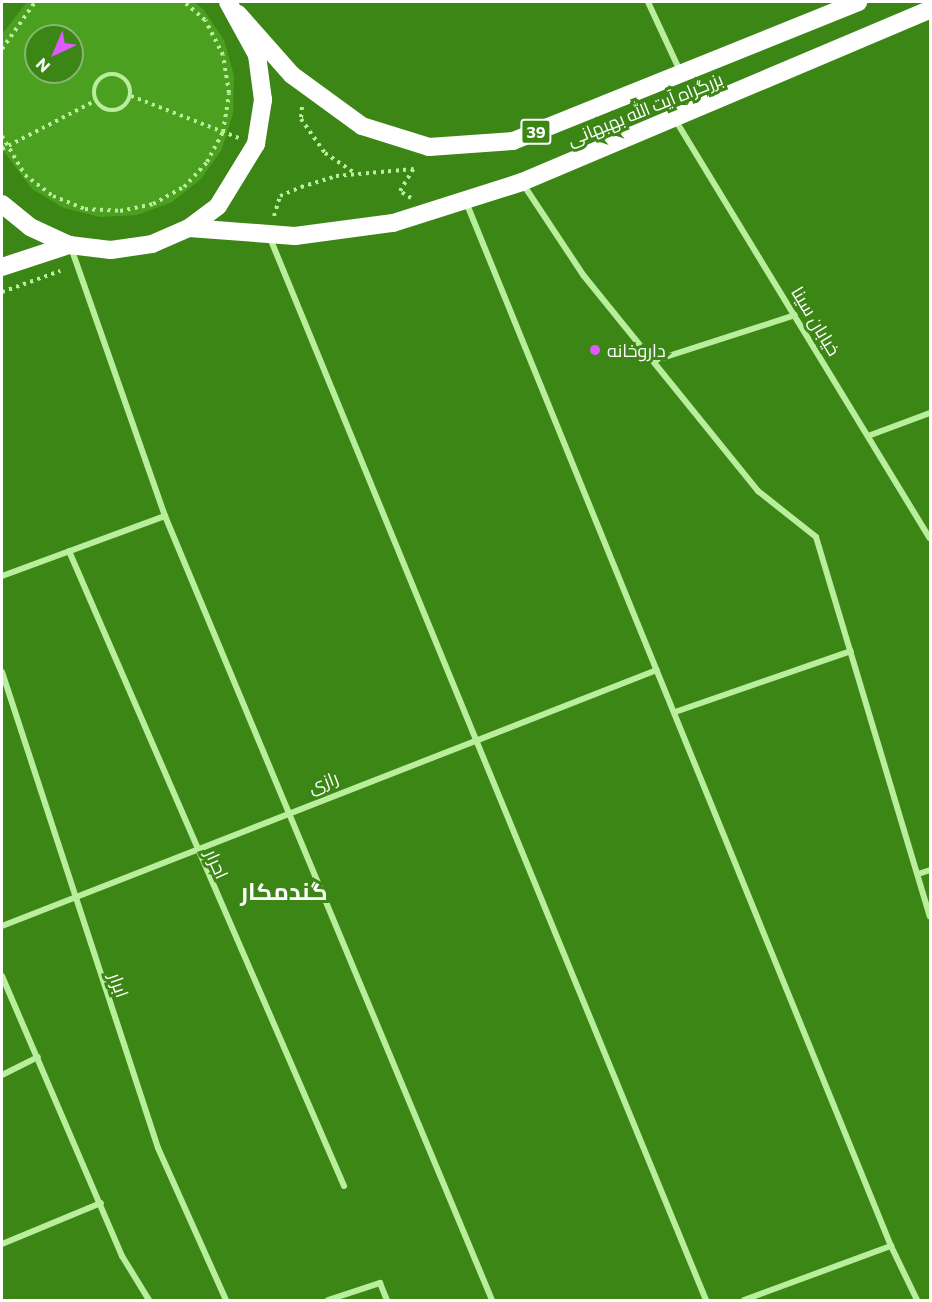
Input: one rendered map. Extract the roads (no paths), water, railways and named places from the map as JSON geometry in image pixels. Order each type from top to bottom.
[{"type":"highway","name":"بزرگراه آیت الله بهبهانی","points":[[233,8],[304,84],[362,126],[425,145],[513,141],[858,2]]},
{"type":"highway","name":"39","points":[[2,204],[30,227],[69,244],[111,250],[141,246],[189,228],[218,206],[256,144],[263,100],[257,55],[233,8]]},
{"type":"highway","name":"بزرگراه آیت الله بهبهانی","points":[[189,228],[268,234],[371,226],[431,212],[522,182],[675,120],[930,10]]},
{"type":"highway","name":"39","points":[[2,267],[69,244]]},
{"type":"street","points":[[648,2],[681,74]]},
{"type":"street","name":"خیابان سینا","points":[[675,120],[930,538]]},
{"type":"street","points":[[522,182],[584,276],[758,492],[816,537],[930,916]]},
{"type":"street","points":[[466,201],[891,1246],[916,1300]]},
{"type":"street","points":[[268,234],[706,1300]]},
{"type":"street","points":[[69,244],[165,516],[492,1300]]},
{"type":"street","points":[[653,361],[795,315]]},
{"type":"street","points":[[868,436],[930,413]]},
{"type":"street","points":[[2,576],[165,516]]},
{"type":"street","name":"احرار","points":[[69,551],[194,849],[344,1186]]},
{"type":"street","points":[[675,712],[850,651]]},
{"type":"street","name":"رازی","points":[[2,926],[288,811],[657,670]]},
{"type":"street","name":"ابرار","points":[[2,672],[73,897],[158,1148],[226,1300]]},
{"type":"street","points":[[918,874],[930,870]]},
{"type":"street","points":[[2,976],[122,1256],[149,1300]]},
{"type":"street","points":[[2,1075],[38,1057]]},
{"type":"street","points":[[2,1244],[101,1203]]},
{"type":"street","points":[[744,1300],[891,1246]]},
{"type":"street","points":[[328,1300],[380,1283],[387,1300]]},
{"type":"place","name":"داروخانه","points":[[595,350]]},
{"type":"district","name":"گندمکار","points":[[284,891]]}]
